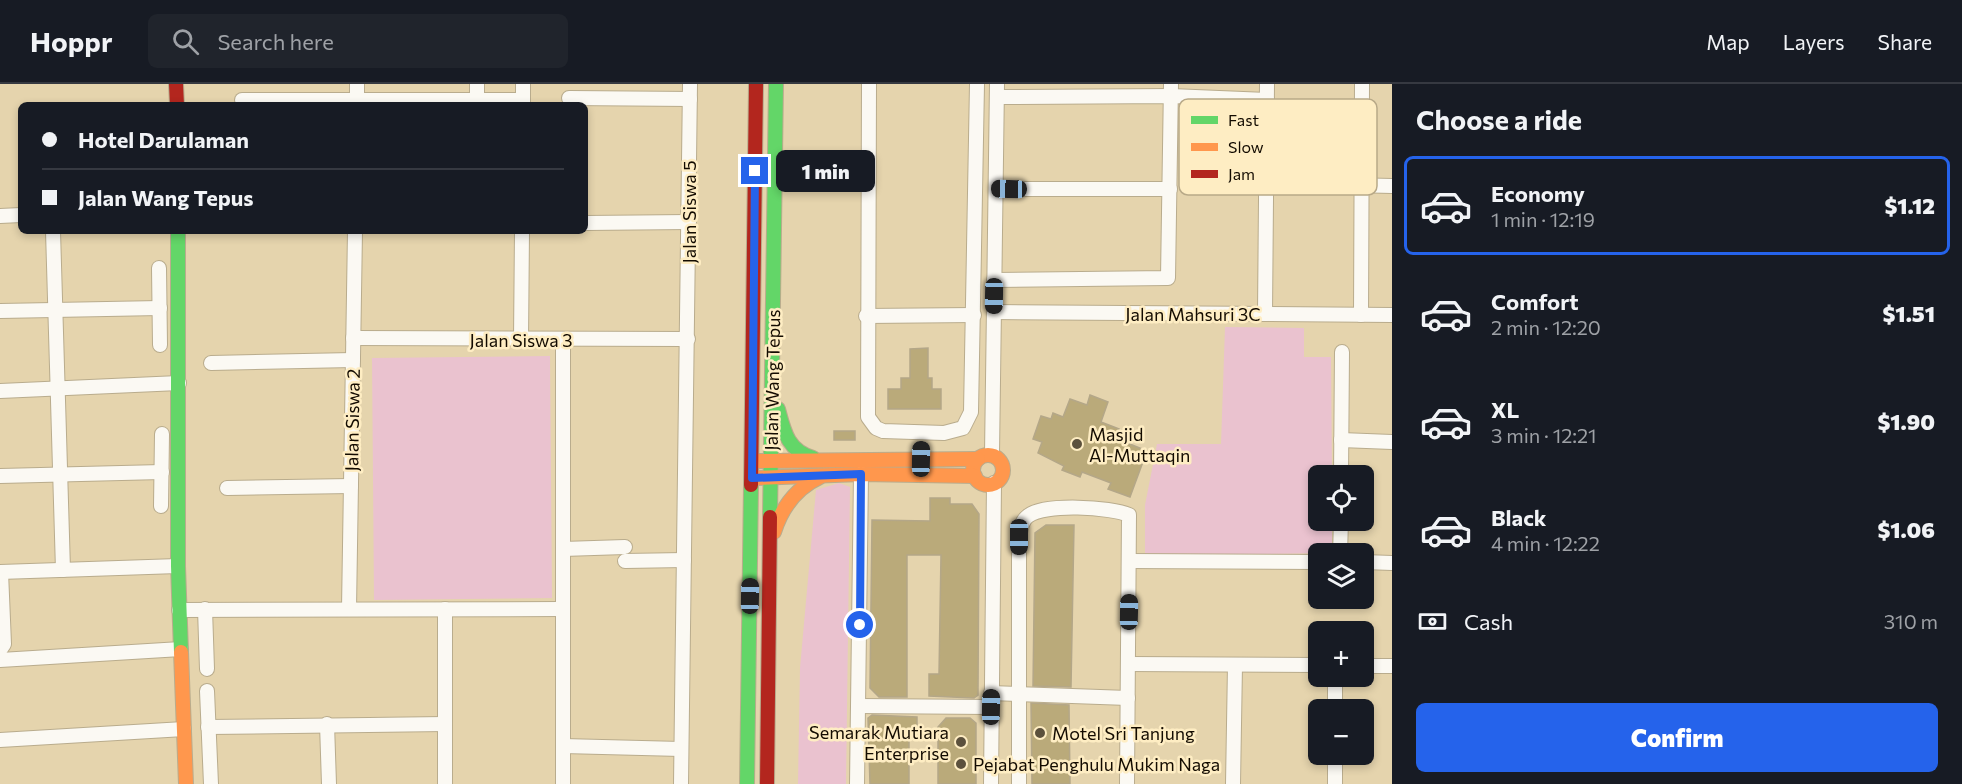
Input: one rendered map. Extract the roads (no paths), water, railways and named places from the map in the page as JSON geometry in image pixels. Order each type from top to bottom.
[{"type":"main road","points":[[176,84],[177,102]]},
{"type":"main road","name":"Jalan Wang Tepus","points":[[747,784],[756,84]]},
{"type":"main road","name":"Jalan Wang Tepus","points":[[767,784],[776,84]]},
{"type":"main road","points":[[178,234],[178,566],[186,784]]},
{"type":"main road","points":[[772,386],[787,442],[800,456],[820,460]]},
{"type":"main road","points":[[752,461],[978,459],[992,455],[1003,466],[1002,476],[994,483],[985,484],[975,476],[861,474],[752,478]]},
{"type":"main road","points":[[975,476],[975,465],[978,459]]},
{"type":"main road","points":[[770,548],[777,523],[788,502],[806,482],[823,476]]},
{"type":"street","points":[[357,84],[357,102]]},
{"type":"street","points":[[477,84],[477,100]]},
{"type":"street","points":[[242,100],[523,102],[523,84]]},
{"type":"street","name":"Jalan Siswa 5","points":[[681,784],[690,84]]},
{"type":"street","points":[[869,84],[866,316],[868,417],[876,428],[883,431],[921,433],[952,432],[966,425],[971,412],[977,84]]},
{"type":"street","points":[[1267,99],[1268,84]]},
{"type":"street","points":[[1362,84],[1362,99]]},
{"type":"street","points":[[992,455],[997,90],[1171,90],[1257,99]]},
{"type":"street","points":[[994,280],[1168,278],[1171,90]]},
{"type":"street","points":[[569,98],[690,99]]},
{"type":"street","points":[[1377,186],[1392,186]]},
{"type":"street","points":[[996,189],[1170,189]]},
{"type":"street","points":[[1264,314],[1266,195]]},
{"type":"street","points":[[1361,195],[1361,315]]},
{"type":"street","points":[[0,216],[18,215]]},
{"type":"street","points":[[588,223],[690,222]]},
{"type":"street","points":[[53,234],[63,570]]},
{"type":"street","name":"Jalan Siswa 2","points":[[349,609],[355,234]]},
{"type":"street","points":[[521,340],[522,234]]},
{"type":"street","points":[[159,268],[160,345]]},
{"type":"street","points":[[0,311],[160,308]]},
{"type":"street","name":"Jalan Mahsuri 3C","points":[[994,312],[1392,315]]},
{"type":"street","points":[[866,316],[974,315]]},
{"type":"street","name":"Jalan Siswa 3","points":[[353,338],[688,339]]},
{"type":"street","points":[[562,340],[563,784]]},
{"type":"street","points":[[1341,465],[1342,352]]},
{"type":"street","points":[[211,363],[353,360]]},
{"type":"street","points":[[972,375],[993,374]]},
{"type":"street","points":[[0,391],[179,383]]},
{"type":"street","points":[[921,433],[921,459]]},
{"type":"street","points":[[161,506],[162,434]]},
{"type":"street","points":[[1341,440],[1392,442]]},
{"type":"street","points":[[0,476],[162,472]]},
{"type":"street","points":[[857,784],[861,474]]},
{"type":"street","points":[[991,784],[994,483]]},
{"type":"street","points":[[227,488],[351,486]]},
{"type":"street","points":[[1019,784],[1019,537],[1022,523],[1037,511],[1101,509],[1120,511],[1129,515],[1127,784]]},
{"type":"street","points":[[563,549],[684,560]]},
{"type":"street","points":[[1130,561],[1308,562]]},
{"type":"street","points":[[1374,562],[1392,563]]},
{"type":"street","points":[[0,650],[4,644],[0,572],[178,566]]},
{"type":"street","points":[[205,609],[207,669]]},
{"type":"street","points":[[444,609],[445,784]]},
{"type":"street","points":[[179,610],[562,609]]},
{"type":"street","points":[[0,660],[181,650]]},
{"type":"street","points":[[1128,664],[1308,665]]},
{"type":"street","points":[[1233,784],[1235,665]]},
{"type":"street","points":[[1374,666],[1392,666]]},
{"type":"street","points":[[207,691],[211,784]]},
{"type":"street","points":[[859,706],[991,700],[1020,696],[1128,699]]},
{"type":"street","points":[[327,724],[329,784]]},
{"type":"street","points":[[208,727],[445,724]]},
{"type":"street","points":[[0,740],[184,729]]},
{"type":"street","points":[[563,746],[681,749]]},
{"type":"street","points":[[1335,765],[1335,784]]},
{"type":"place","name":"Masjid Al-Muttaqin","points":[[1077,444]]},
{"type":"place","name":"Motel Sri Tanjung","points":[[1040,733]]},
{"type":"place","name":"Semarak Mutiara Enterprise","points":[[961,742]]},
{"type":"place","name":"Pejabat Penghulu Mukim Naga","points":[[961,764]]}]
